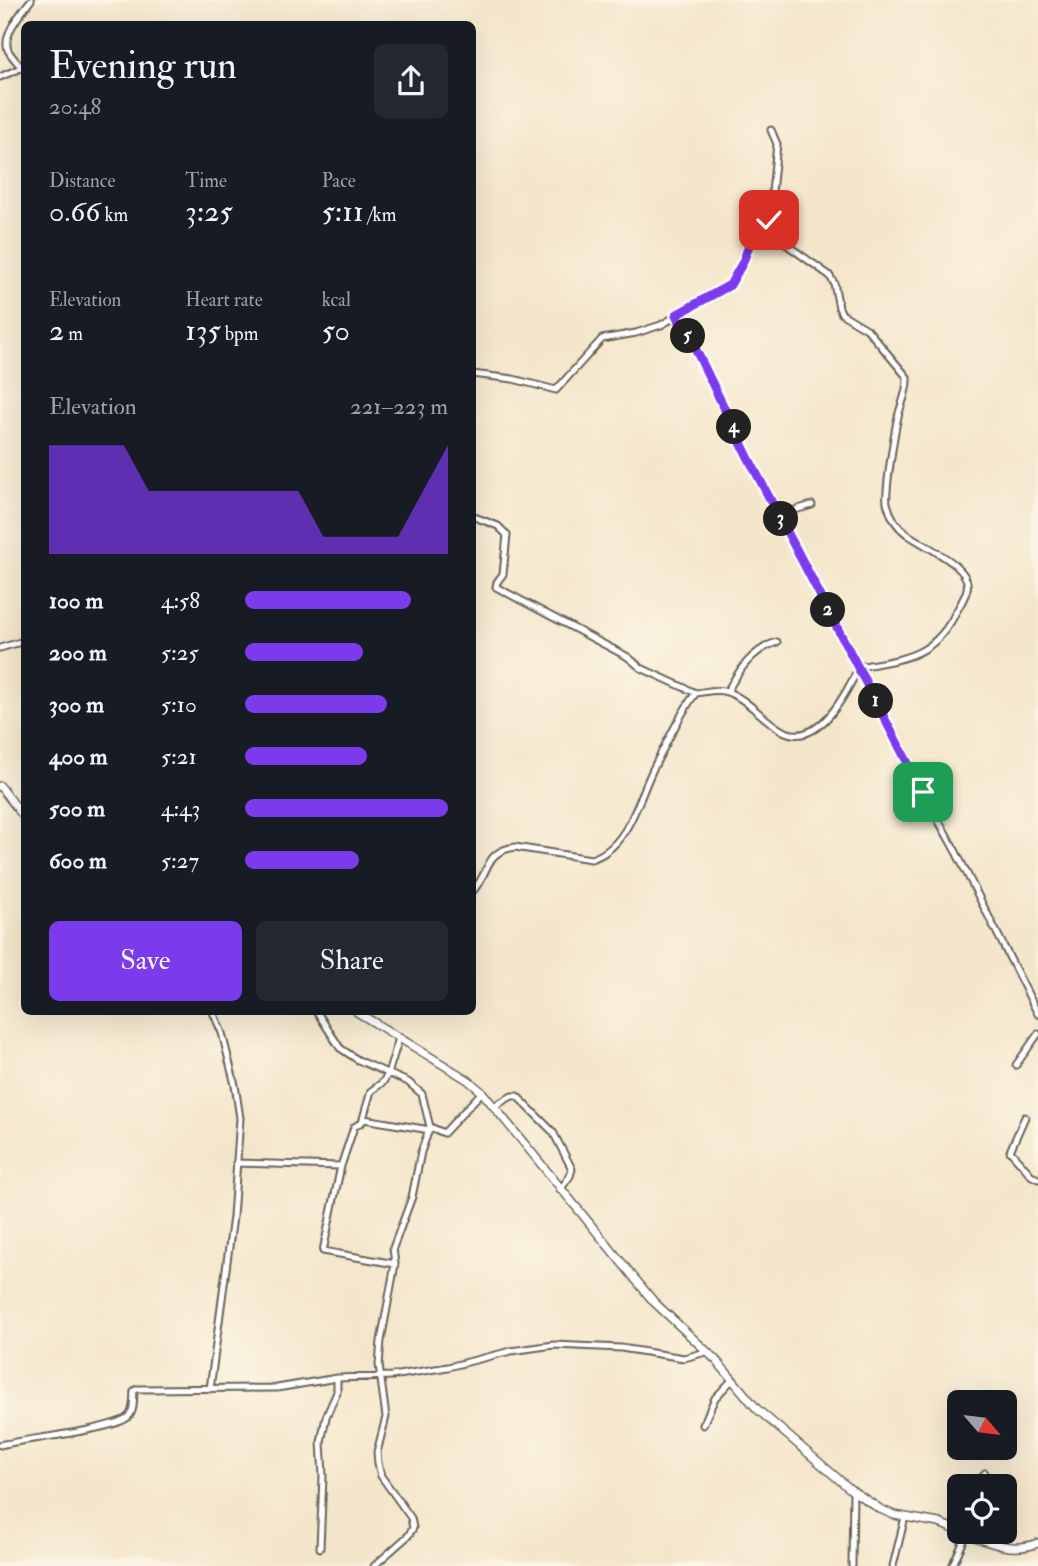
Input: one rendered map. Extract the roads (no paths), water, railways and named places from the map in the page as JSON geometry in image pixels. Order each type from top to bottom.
[{"type":"street","points":[[21,65],[9,53],[7,45],[10,32],[31,0]]},
{"type":"street","points":[[0,77],[21,68]]},
{"type":"street","points":[[476,374],[513,379],[556,390],[602,339],[636,333],[661,324],[730,285],[751,240],[767,225],[772,209],[777,144],[771,130]]},
{"type":"street","points":[[476,518],[498,526],[507,535],[503,574],[496,587],[628,657],[642,668],[696,694],[727,692],[783,731],[806,732],[834,712],[859,667],[904,658],[930,646],[945,632],[967,584],[951,562],[901,529],[887,503],[894,433],[906,392],[907,377],[867,329],[842,314],[834,282],[829,275],[787,245],[767,225]]},
{"type":"street","points":[[676,315],[1038,1014]]},
{"type":"street","points":[[780,517],[812,505]]},
{"type":"street","points":[[0,648],[21,642]]},
{"type":"street","points":[[727,692],[751,657],[765,646],[777,642]]},
{"type":"street","points":[[476,888],[491,858],[506,848],[515,846],[591,859],[612,848],[633,815],[653,770],[696,694]]},
{"type":"street","points":[[0,786],[21,813]]},
{"type":"street","points":[[210,1389],[233,1217],[240,1113],[222,1033],[214,1015]]},
{"type":"street","points":[[319,1015],[340,1048],[358,1060],[408,1082],[422,1094],[430,1128],[421,1152],[412,1197],[393,1248],[395,1264],[379,1365],[386,1417],[377,1452],[378,1464],[385,1482],[411,1518],[413,1528],[408,1536],[374,1566]]},
{"type":"street","points":[[362,1015],[468,1080],[482,1092],[654,1302],[733,1380],[757,1409],[853,1490],[886,1512],[947,1526]]},
{"type":"street","points":[[1016,1065],[1038,1034]]},
{"type":"street","points":[[395,1264],[323,1251],[341,1166],[354,1127],[363,1119],[371,1091],[383,1082],[388,1074],[399,1038]]},
{"type":"street","points":[[363,1119],[430,1128],[444,1133],[482,1092]]},
{"type":"street","points":[[494,1106],[517,1096],[553,1132],[572,1169],[560,1190]]},
{"type":"street","points":[[1025,1117],[1010,1151],[1038,1180]]},
{"type":"street","points":[[236,1163],[341,1166]]},
{"type":"street","points":[[0,1445],[83,1431],[126,1419],[132,1411],[134,1391],[137,1389],[277,1388],[337,1378],[405,1374],[448,1367],[511,1350],[554,1345],[621,1348],[684,1359],[706,1352]]},
{"type":"street","points":[[320,1548],[323,1476],[321,1442],[326,1417],[337,1391],[337,1378]]},
{"type":"street","points":[[702,1425],[715,1398],[733,1380]]},
{"type":"street","points":[[852,1566],[853,1490]]},
{"type":"street","points":[[893,1566],[905,1517]]},
{"type":"street","points":[[952,1566],[958,1544]]},
{"type":"street","points":[[992,1544],[1012,1549],[1038,1544]]}]
